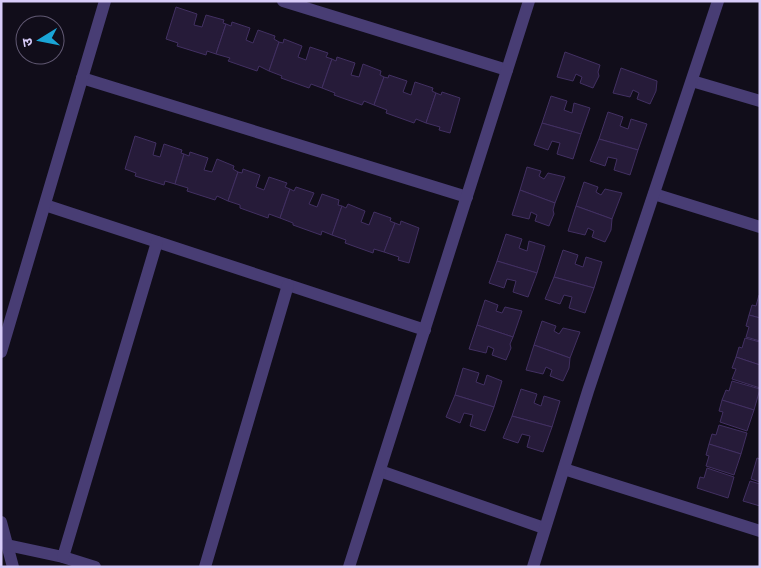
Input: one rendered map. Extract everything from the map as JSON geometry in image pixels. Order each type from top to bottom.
[{"type":"street","points":[[1,352],[105,1]]},
{"type":"street","points":[[283,1],[507,70]]},
{"type":"street","points":[[349,567],[529,1]]},
{"type":"street","points":[[533,567],[544,528],[718,1]]},
{"type":"street","points":[[82,78],[467,197]]},
{"type":"street","points":[[692,80],[760,101]]},
{"type":"street","points":[[654,194],[760,227]]},
{"type":"street","points":[[45,205],[425,330]]},
{"type":"street","points":[[64,557],[157,242]]},
{"type":"street","points":[[205,567],[288,285]]},
{"type":"street","points":[[564,469],[760,531]]},
{"type":"street","points":[[380,471],[544,528]]},
{"type":"street","points":[[1,522],[14,567]]},
{"type":"street","points":[[7,545],[64,557],[95,567]]},
{"type":"building","points":[[176,7],[197,14],[194,25],[202,27],[206,15],[224,20],[223,23],[226,24],[216,54],[207,51],[206,55],[177,46],[178,43],[166,39]]},
{"type":"building","points":[[232,22],[250,28],[246,40],[253,43],[258,30],[275,36],[274,39],[279,42],[269,71],[259,66],[257,71],[228,61],[230,58],[216,54],[226,24],[231,26]]},
{"type":"building","points":[[284,39],[302,46],[298,57],[306,60],[310,47],[328,53],[326,57],[332,59],[322,88],[311,84],[309,88],[281,78],[282,76],[269,71],[279,42],[283,43]]},
{"type":"building","points":[[565,52],[600,65],[599,76],[593,88],[580,83],[582,77],[576,74],[573,81],[557,77]]},
{"type":"building","points":[[337,57],[355,63],[351,75],[359,77],[363,64],[381,71],[380,75],[384,77],[374,105],[364,101],[362,105],[334,95],[335,93],[322,88],[332,59],[336,61]]},
{"type":"building","points":[[621,68],[657,81],[656,91],[650,104],[637,99],[639,93],[633,90],[630,97],[613,93]]},
{"type":"building","points":[[389,75],[407,81],[403,92],[411,95],[415,82],[433,88],[432,91],[436,93],[426,123],[416,119],[414,123],[386,113],[387,110],[374,105],[384,77],[388,78]]},
{"type":"building","points":[[442,92],[460,98],[450,133],[439,130],[440,127],[426,123],[436,93],[441,95]]},
{"type":"building","points":[[551,96],[567,101],[564,110],[572,113],[574,103],[590,108],[581,134],[542,123]]},
{"type":"building","points":[[608,112],[623,117],[620,126],[628,129],[631,119],[647,124],[638,150],[599,139]]},
{"type":"building","points":[[542,123],[581,134],[573,159],[557,154],[560,143],[552,141],[548,150],[534,145]]},
{"type":"building","points":[[135,136],[156,143],[153,155],[160,157],[164,144],[182,150],[181,153],[184,154],[175,184],[165,181],[164,185],[135,176],[136,173],[125,169]]},
{"type":"building","points":[[599,139],[638,150],[630,175],[614,170],[617,159],[608,157],[605,166],[590,161]]},
{"type":"building","points":[[190,152],[208,158],[204,170],[212,172],[217,159],[234,166],[233,169],[238,172],[228,201],[217,196],[215,200],[187,191],[188,188],[175,184],[184,154],[189,156]]},
{"type":"building","points":[[527,167],[541,171],[539,176],[544,179],[548,173],[565,177],[555,203],[520,190]]},
{"type":"building","points":[[243,169],[260,175],[256,187],[264,190],[269,177],[287,183],[285,187],[290,189],[280,218],[269,214],[268,218],[240,208],[240,205],[228,201],[238,172],[242,173]]},
{"type":"building","points":[[584,182],[598,187],[596,192],[601,195],[605,189],[622,193],[612,219],[576,206]]},
{"type":"building","points":[[296,187],[314,193],[309,204],[317,207],[322,194],[339,200],[338,205],[342,206],[332,235],[322,231],[321,235],[280,218],[290,189],[294,191]]},
{"type":"building","points":[[520,190],[555,203],[554,214],[549,226],[535,221],[537,215],[531,212],[529,219],[512,215]]},
{"type":"building","points":[[348,204],[365,211],[361,222],[369,225],[374,212],[391,218],[390,221],[395,223],[384,252],[374,249],[373,253],[345,243],[346,240],[332,235],[342,206],[346,208]]},
{"type":"building","points":[[576,206],[612,219],[611,230],[605,242],[592,237],[594,231],[588,228],[585,235],[568,231]]},
{"type":"building","points":[[401,221],[419,228],[409,263],[398,260],[399,257],[384,252],[395,223],[400,225]]},
{"type":"building","points":[[506,234],[522,239],[519,248],[527,251],[529,241],[545,246],[537,273],[497,261]]},
{"type":"building","points":[[563,250],[578,255],[575,264],[583,267],[586,257],[602,262],[594,288],[554,277]]},
{"type":"building","points":[[497,261],[537,273],[528,297],[513,292],[516,281],[507,279],[504,288],[489,283]]},
{"type":"building","points":[[554,277],[594,288],[585,313],[569,308],[572,297],[564,295],[560,304],[545,299]]},
{"type":"building","points":[[759,295],[760,318],[749,315],[752,305],[756,306]]},
{"type":"building","points":[[485,300],[498,305],[496,311],[502,313],[505,307],[522,311],[513,337],[477,325]]},
{"type":"building","points":[[749,315],[760,318],[760,341],[746,337],[749,327],[746,326]]},
{"type":"building","points":[[542,321],[556,326],[554,331],[559,334],[563,328],[580,332],[570,358],[534,345]]},
{"type":"building","points":[[477,325],[513,337],[506,360],[492,355],[494,349],[488,346],[486,353],[469,349]]},
{"type":"building","points":[[745,338],[760,342],[760,365],[736,357],[739,347],[742,348]]},
{"type":"building","points":[[534,345],[570,358],[569,368],[563,381],[550,376],[552,370],[546,367],[543,374],[526,370]]},
{"type":"building","points":[[736,357],[760,365],[760,388],[732,379],[736,369],[732,368]]},
{"type":"building","points":[[463,368],[479,373],[476,382],[484,385],[487,375],[502,381],[494,407],[455,395]]},
{"type":"building","points":[[732,381],[760,389],[754,410],[722,400],[726,390],[729,391]]},
{"type":"building","points":[[521,389],[537,394],[534,403],[541,406],[544,396],[560,401],[552,427],[512,416]]},
{"type":"building","points":[[455,395],[494,407],[485,431],[470,426],[473,415],[464,413],[460,423],[446,417]]},
{"type":"building","points":[[722,400],[754,410],[747,431],[720,422],[723,412],[719,411]]},
{"type":"building","points":[[512,416],[552,427],[543,452],[527,447],[530,436],[522,434],[518,443],[503,438]]},
{"type":"building","points":[[719,425],[747,433],[741,454],[709,444],[712,434],[716,435]]},
{"type":"building","points":[[709,444],[741,454],[734,475],[706,466],[709,456],[706,455]]},
{"type":"building","points":[[757,458],[760,459],[760,482],[751,479]]},
{"type":"building","points":[[707,468],[734,477],[728,498],[697,488],[700,477],[704,478]]},
{"type":"building","points":[[750,481],[760,484],[760,506],[743,501]]}]
